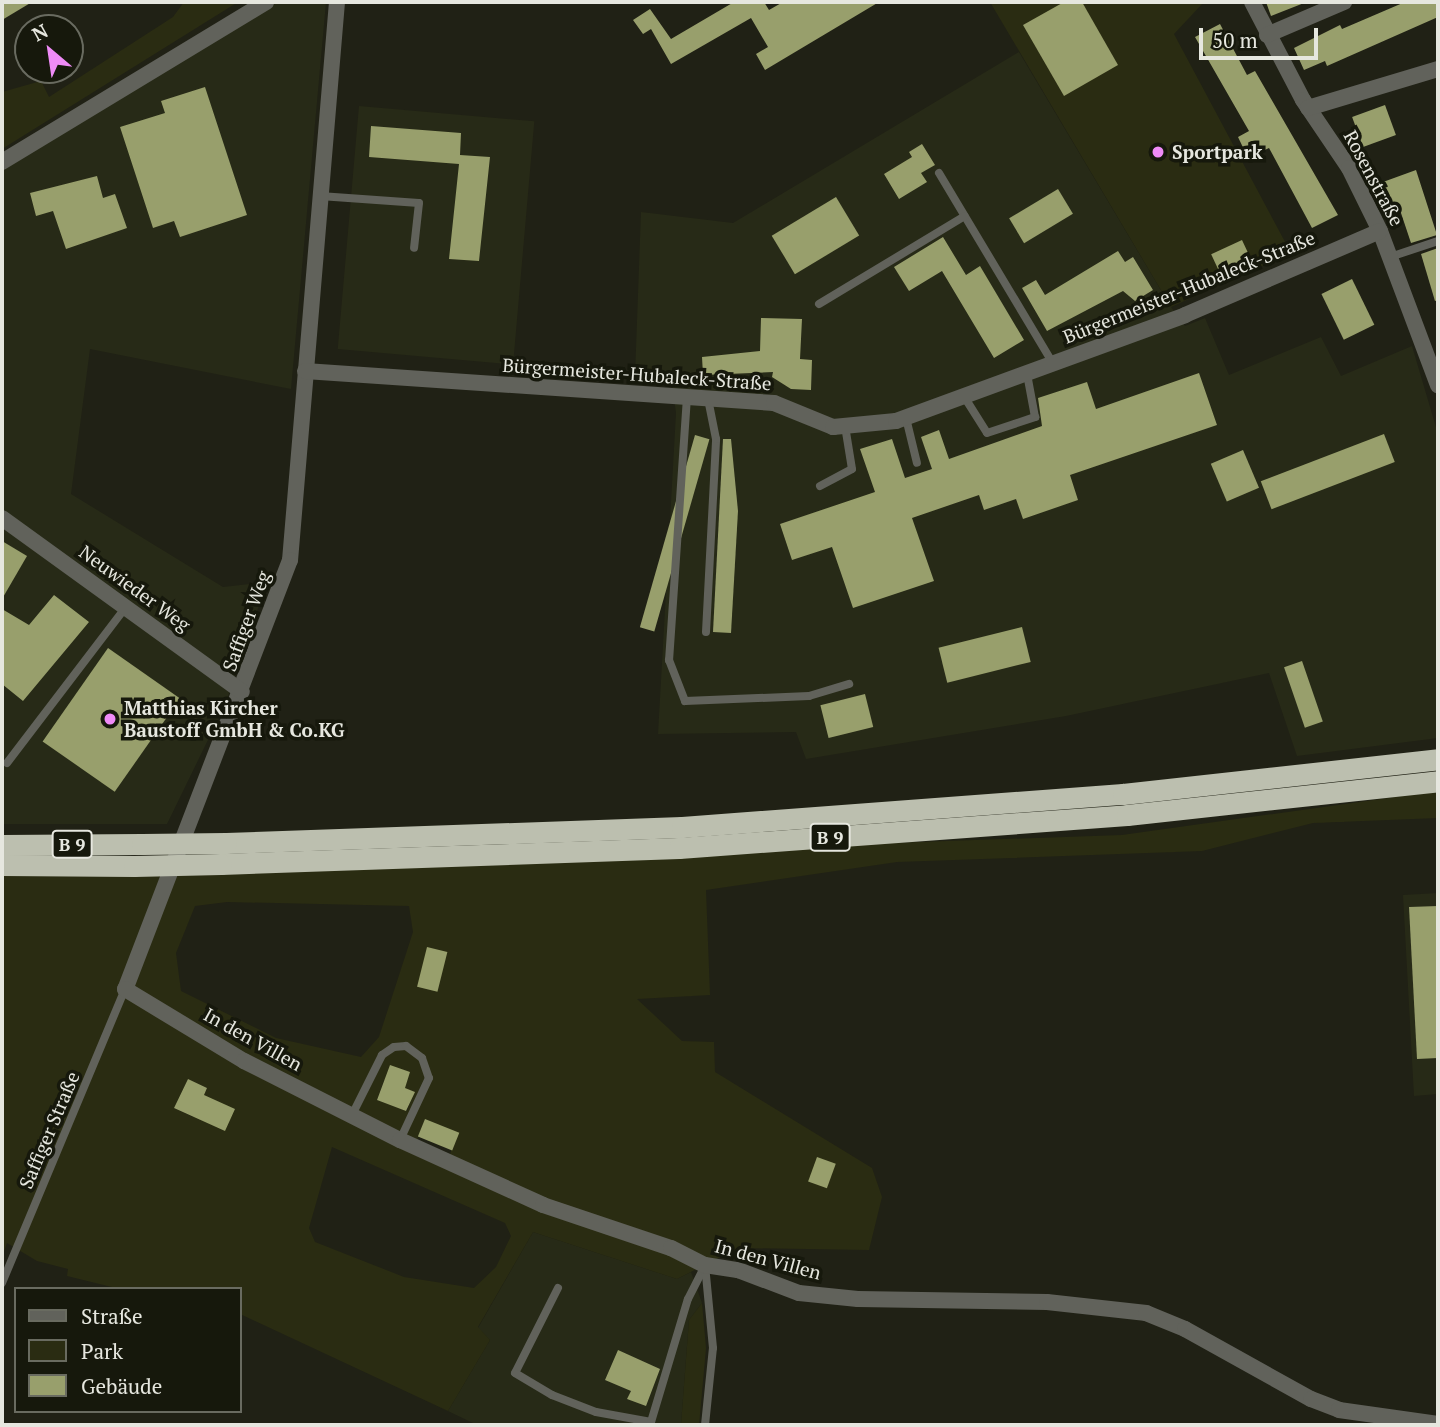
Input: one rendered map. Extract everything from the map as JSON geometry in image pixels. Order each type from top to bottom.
[{"type":"highway","name":"B 9","points":[[2,845],[226,843],[682,827],[1123,794],[1438,760]]},
{"type":"highway","name":"B 9","points":[[2,865],[221,864],[679,848],[1127,814],[1438,781]]},
{"type":"street","points":[[2,162],[266,2]]},
{"type":"street","points":[[305,370],[337,2]]},
{"type":"street","name":"Rosenstraße","points":[[1252,2],[1267,35],[1308,108],[1349,168],[1380,231],[1438,385]]},
{"type":"street","points":[[1267,35],[1344,2]]},
{"type":"street","points":[[1308,108],[1438,69]]},
{"type":"street","name":"Bürgermeister-Hubaleck-Straße","points":[[305,370],[774,403],[832,428],[906,418],[965,398],[1054,365],[1380,231]]},
{"type":"street","name":"Saffiger Weg","points":[[125,989],[243,692],[290,560],[305,370]]},
{"type":"street","name":"Neuwieder Weg","points":[[2,519],[243,692]]},
{"type":"street","name":"In den Villen","points":[[125,989],[244,1061],[400,1140],[543,1205],[671,1248],[705,1265],[738,1270],[799,1293],[858,1299],[1047,1302],[1146,1313],[1185,1329],[1311,1399],[1339,1410],[1438,1424]]},
{"type":"lane","points":[[939,173],[1054,365]]},
{"type":"lane","points":[[320,195],[419,203],[414,248]]},
{"type":"lane","points":[[819,304],[965,216]]},
{"type":"lane","points":[[1390,257],[1438,241]]},
{"type":"lane","points":[[965,398],[987,433],[1035,416],[1027,374]]},
{"type":"lane","points":[[687,397],[669,660],[685,701],[809,696],[849,684]]},
{"type":"lane","points":[[706,632],[716,439],[708,399]]},
{"type":"lane","points":[[906,418],[917,463]]},
{"type":"lane","points":[[820,486],[852,468],[845,426]]},
{"type":"lane","points":[[7,763],[126,607]]},
{"type":"lane","name":"Saffiger Straße","points":[[2,1283],[125,989]]},
{"type":"lane","points":[[352,1115],[382,1055],[394,1047],[406,1046],[422,1058],[429,1078],[400,1140]]},
{"type":"lane","points":[[558,1288],[515,1373],[552,1395],[596,1412],[651,1422],[688,1299],[705,1265]]},
{"type":"lane","points":[[705,1265],[713,1348],[705,1425]]},
{"type":"shaded area","points":[[278,2],[326,2],[291,389],[90,349],[71,494],[223,587],[267,582],[225,705],[167,824],[2,824],[2,166]]},
{"type":"shaded area","points":[[1019,52],[1171,307],[1185,326],[1205,318],[1229,375],[1321,337],[1341,376],[1412,346],[1438,434],[1438,738],[1297,756],[1269,673],[1066,716],[806,759],[796,732],[658,734],[676,413],[671,375],[635,376],[641,212],[733,223]]},
{"type":"shaded area","points":[[359,106],[534,121],[513,364],[338,349]]},
{"type":"shaded area","points":[[1438,893],[1438,1094],[1414,1096],[1403,895]]},
{"type":"shaded area","points":[[533,1232],[677,1279],[691,1272],[702,1303],[689,1320],[681,1425],[477,1425],[448,1411],[490,1340],[478,1328]]},
{"type":"green space","points":[[184,2],[238,2],[2,149],[2,92],[30,84],[42,84],[49,97],[69,84],[84,84],[84,74],[173,17]]},
{"type":"green space","name":"Sportpark","points":[[990,2],[1204,2],[1174,34],[1291,253],[1171,307]]},
{"type":"green space","points":[[1438,791],[1438,818],[1313,823],[1202,851],[897,862],[706,890],[710,995],[637,999],[682,1041],[714,1042],[715,1072],[872,1168],[882,1197],[869,1250],[738,1248],[677,1279],[533,1232],[478,1327],[490,1340],[448,1411],[242,1315],[242,1287],[112,1287],[67,1276],[68,1269],[37,1261],[7,1243],[2,1257],[2,874],[1122,835]],"holes":[[[227,902],[409,906],[413,932],[379,1037],[361,1057],[276,1038],[181,991],[176,953],[195,906]],[[188,1079],[207,1088],[193,1117],[174,1108]],[[384,1080],[414,1092],[407,1111],[377,1100]],[[425,1119],[458,1133],[450,1154],[417,1141]],[[332,1147],[505,1223],[511,1236],[496,1267],[474,1288],[404,1277],[315,1242],[309,1228]]]},
{"type":"green space","points":[[702,1303],[706,1348],[699,1425],[681,1425],[689,1320]]},
{"type":"building","points":[[2,2],[32,2],[2,20]]},
{"type":"building","points":[[734,2],[764,2],[769,10],[783,2],[879,2],[765,70],[756,54],[768,47],[751,18],[671,64],[651,29],[643,34],[633,20],[650,9],[671,39]]},
{"type":"building","points":[[1064,2],[1082,2],[1118,65],[1064,96],[1023,25]]},
{"type":"building","points":[[1266,2],[1304,2],[1304,3],[1271,16]]},
{"type":"building","points":[[1405,2],[1438,2],[1438,17],[1327,66],[1325,61],[1304,70],[1294,48],[1340,25],[1342,29]]},
{"type":"building","points":[[1220,24],[1247,75],[1255,71],[1338,215],[1312,228],[1269,148],[1248,158],[1238,137],[1249,131],[1195,37]]},
{"type":"building","points":[[205,87],[247,215],[180,237],[174,221],[153,228],[120,127],[165,113],[161,101]]},
{"type":"building","points":[[1385,105],[1396,135],[1363,147],[1352,117]]},
{"type":"building","points":[[371,126],[461,133],[460,155],[490,157],[479,261],[449,259],[459,164],[369,157]]},
{"type":"building","points":[[922,144],[935,165],[921,173],[927,182],[899,199],[884,174],[912,157],[909,152]]},
{"type":"building","points":[[1416,170],[1437,235],[1411,243],[1399,207],[1393,209],[1383,182]]},
{"type":"building","points":[[97,176],[103,198],[115,194],[127,228],[66,249],[53,211],[36,216],[30,193]]},
{"type":"building","points":[[1058,189],[1073,214],[1024,243],[1009,218]]},
{"type":"building","points":[[836,197],[859,236],[795,274],[772,236]]},
{"type":"building","points":[[943,237],[966,275],[980,266],[1024,340],[994,358],[942,271],[909,291],[894,267]]},
{"type":"building","points":[[1242,240],[1252,261],[1221,275],[1211,254]]},
{"type":"building","points":[[1438,248],[1438,300],[1435,301],[1421,254]]},
{"type":"building","points":[[1118,251],[1125,262],[1133,257],[1153,290],[1135,301],[1123,291],[1047,331],[1022,288],[1036,280],[1045,295]]},
{"type":"building","points":[[1352,279],[1374,325],[1344,340],[1321,294]]},
{"type":"building","points":[[761,318],[802,319],[800,359],[812,360],[811,390],[791,389],[772,377],[773,372],[703,375],[702,357],[760,351]]},
{"type":"building","points":[[1199,373],[1217,425],[1070,475],[1078,500],[1023,519],[1016,499],[984,510],[979,495],[912,518],[934,581],[853,608],[832,547],[792,560],[780,524],[875,492],[860,449],[892,439],[905,478],[932,469],[921,437],[939,430],[949,459],[1042,426],[1038,398],[1087,382],[1096,409]]},
{"type":"building","points":[[1384,434],[1395,462],[1272,509],[1261,481]]},
{"type":"building","points":[[695,435],[709,439],[654,631],[640,627]]},
{"type":"building","points":[[723,439],[731,439],[738,511],[731,633],[713,632]]},
{"type":"building","points":[[1243,450],[1259,488],[1227,501],[1211,464]]},
{"type":"building","points":[[2,541],[27,556],[2,599]]},
{"type":"building","points":[[54,595],[89,622],[23,701],[2,684],[2,609],[29,625]]},
{"type":"building","points":[[1022,627],[1031,662],[947,683],[939,648]]},
{"type":"building","name":"Matthias Kircher Baustoff GmbH & Co.KG","points":[[108,648],[180,698],[115,792],[43,741]]},
{"type":"building","points":[[1302,661],[1323,722],[1305,728],[1284,667]]},
{"type":"building","points":[[865,694],[873,727],[829,738],[820,705]]},
{"type":"building","points":[[1438,906],[1438,1058],[1417,1059],[1409,907]]},
{"type":"building","points":[[427,947],[447,952],[437,992],[417,987]]},
{"type":"building","points":[[390,1065],[410,1072],[405,1088],[415,1092],[406,1111],[377,1100]]},
{"type":"building","points":[[188,1079],[207,1088],[204,1095],[235,1109],[225,1131],[174,1108]]},
{"type":"building","points":[[425,1119],[459,1133],[452,1150],[418,1137]]},
{"type":"building","points":[[817,1157],[836,1164],[827,1188],[808,1181]]},
{"type":"building","points":[[618,1350],[660,1369],[646,1406],[627,1399],[631,1391],[605,1380]]},
{"type":"place","name":"Sportpark","points":[[1158,152]]},
{"type":"place","name":"Matthias Kircher Baustoff GmbH & Co.KG","points":[[110,719]]}]
